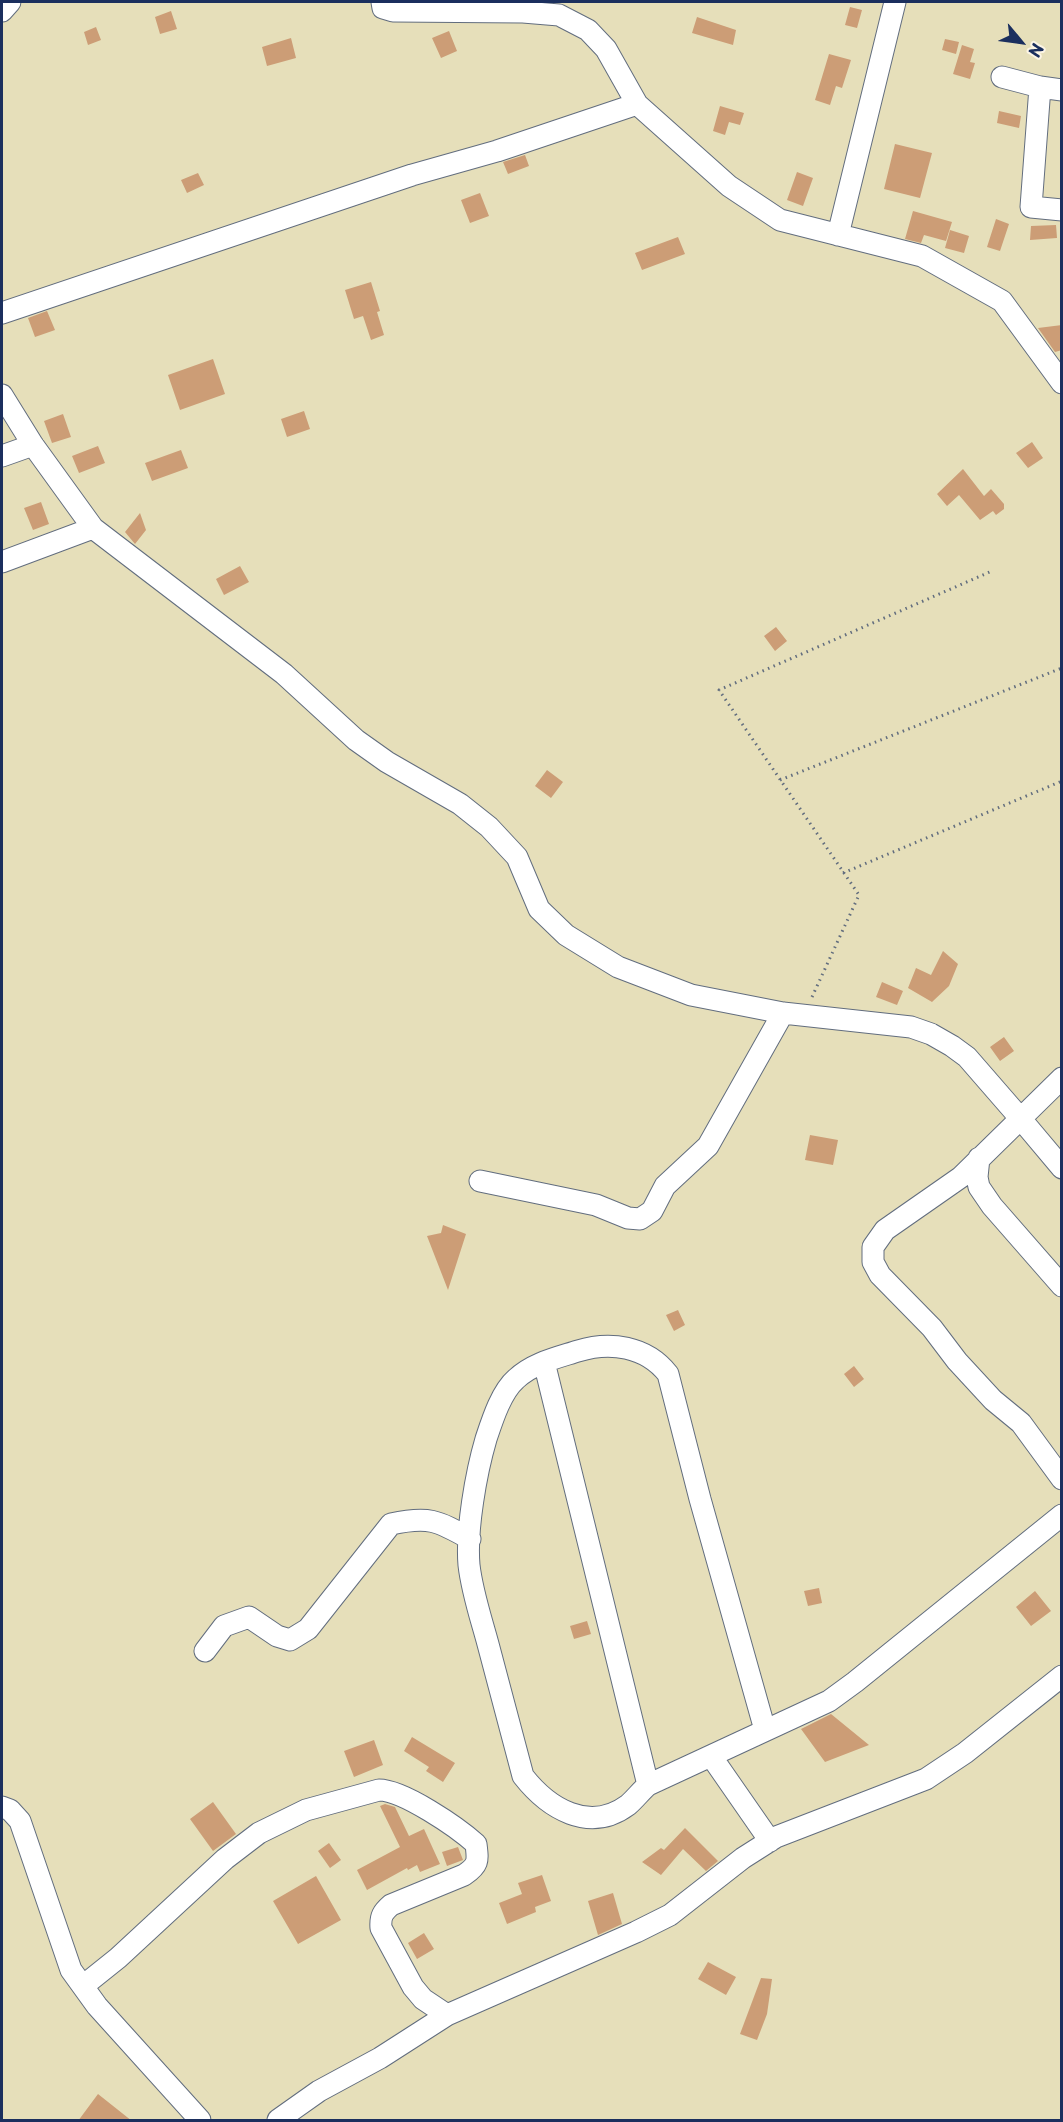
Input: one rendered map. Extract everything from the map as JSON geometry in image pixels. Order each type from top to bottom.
[{"type":"street","points":[[2,11],[10,2]]},
{"type":"street","points":[[382,2],[383,8],[393,11],[523,12],[559,15],[588,30],[606,49],[637,104],[729,186],[780,220],[922,256],[1002,301],[1062,383]]},
{"type":"street","points":[[838,235],[895,2]]},
{"type":"street","points":[[1002,77],[1062,90]]},
{"type":"street","points":[[1040,87],[1031,207],[1062,210]]},
{"type":"street","points":[[2,313],[412,175],[496,151],[637,104]]},
{"type":"street","points":[[2,395],[33,445],[93,528],[284,674],[356,740],[387,762],[460,804],[489,827],[516,857],[539,909],[566,935],[618,966],[691,995],[793,1014],[911,1027],[930,1034],[967,1057],[1062,1168]]},
{"type":"street","points":[[2,456],[33,445]]},
{"type":"street","points":[[2,562],[93,528]]},
{"type":"street","points":[[480,1181],[596,1205],[628,1218],[640,1219],[652,1211],[665,1186],[708,1146],[793,1014]]},
{"type":"street","points":[[1062,1078],[961,1177],[885,1230],[873,1247],[873,1262],[880,1275],[932,1328],[993,1400],[1021,1423],[1062,1479]]},
{"type":"street","points":[[979,1158],[977,1177],[979,1187],[992,1206],[1062,1286]]},
{"type":"street","points":[[765,1730],[700,1499],[668,1374],[653,1359],[617,1346],[594,1346],[544,1362],[525,1371],[513,1381],[493,1415],[477,1468],[469,1564],[475,1595],[523,1776],[546,1801],[560,1809],[592,1819],[611,1814],[628,1805],[648,1785],[829,1701],[1062,1515]]},
{"type":"street","points":[[544,1362],[648,1785]]},
{"type":"street","points":[[205,1651],[224,1626],[249,1617],[277,1636],[290,1640],[308,1629],[391,1524],[418,1518],[446,1525],[470,1539]]},
{"type":"street","points":[[278,2121],[319,2091],[380,2058],[447,2015],[670,1915],[743,1857],[770,1841],[926,1779],[965,1753],[1062,1676]]},
{"type":"street","points":[[711,1756],[770,1841]]},
{"type":"street","points":[[83,1986],[118,1959],[225,1859],[259,1833],[306,1810],[379,1790],[388,1790],[426,1809],[476,1844],[477,1864],[473,1869],[464,1875],[391,1905],[382,1912],[381,1928],[413,1987],[423,1999],[447,2015]]},
{"type":"street","points":[[2,1807],[10,1810],[20,1821],[70,1970],[97,2006],[200,2121]]},
{"type":"path","points":[[793,1014],[859,895],[719,690],[992,571]]},
{"type":"path","points":[[780,780],[1062,668]]},
{"type":"path","points":[[843,873],[1062,781]]},
{"type":"building","points":[[850,7],[862,10],[857,28],[845,25]]},
{"type":"building","points":[[171,11],[177,29],[160,34],[155,17]]},
{"type":"building","points":[[697,17],[736,30],[733,45],[692,33]]},
{"type":"building","points":[[96,27],[101,40],[88,45],[84,32]]},
{"type":"building","points":[[449,31],[457,51],[441,58],[432,38]]},
{"type":"building","points":[[291,38],[296,58],[267,66],[262,47]]},
{"type":"building","points":[[945,39],[959,42],[956,54],[942,50]]},
{"type":"building","points":[[962,45],[974,49],[970,62],[975,63],[970,79],[953,74]]},
{"type":"building","points":[[829,54],[851,60],[842,88],[836,86],[830,105],[815,100]]},
{"type":"building","points":[[720,106],[744,113],[740,125],[729,122],[725,135],[713,131]]},
{"type":"building","points":[[999,111],[1021,116],[1019,128],[997,123]]},
{"type":"building","points":[[895,144],[932,153],[920,198],[884,189]]},
{"type":"building","points":[[525,155],[529,166],[508,174],[503,162]]},
{"type":"building","points":[[797,172],[813,178],[803,206],[787,200]]},
{"type":"building","points":[[198,173],[204,185],[187,193],[181,180]]},
{"type":"building","points":[[480,193],[489,216],[470,223],[461,200]]},
{"type":"building","points":[[913,211],[952,222],[946,241],[924,235],[921,243],[905,239]]},
{"type":"building","points":[[996,219],[1009,224],[1000,251],[987,247]]},
{"type":"building","points":[[1056,225],[1057,238],[1030,240],[1031,226]]},
{"type":"building","points":[[950,230],[969,236],[964,253],[945,248]]},
{"type":"building","points":[[678,237],[685,254],[642,270],[635,253]]},
{"type":"building","points":[[371,282],[380,311],[377,312],[384,335],[371,340],[363,316],[354,319],[345,290]]},
{"type":"building","points":[[47,311],[55,330],[35,337],[28,318]]},
{"type":"building","points":[[1062,325],[1062,350],[1055,352],[1038,328]]},
{"type":"building","points":[[213,359],[225,394],[180,410],[168,375]]},
{"type":"building","points":[[304,411],[310,429],[287,437],[281,419]]},
{"type":"building","points":[[63,414],[71,437],[52,443],[44,421]]},
{"type":"building","points":[[1032,442],[1043,458],[1028,468],[1016,453]]},
{"type":"building","points":[[98,446],[105,463],[79,473],[72,456]]},
{"type":"building","points":[[181,450],[188,468],[152,481],[145,463]]},
{"type":"building","points":[[963,469],[984,496],[991,489],[1004,504],[1004,509],[996,515],[993,511],[980,520],[959,495],[947,506],[937,494]]},
{"type":"building","points":[[41,502],[49,524],[33,530],[24,508]]},
{"type":"building","points":[[140,513],[146,530],[135,544],[125,532]]},
{"type":"building","points":[[240,566],[249,582],[224,595],[216,579]]},
{"type":"building","points":[[776,627],[787,641],[775,651],[764,636]]},
{"type":"building","points":[[547,770],[563,782],[551,798],[535,786]]},
{"type":"building","points":[[943,951],[958,964],[949,986],[932,1002],[908,988],[916,968],[931,975]]},
{"type":"building","points":[[882,982],[903,991],[897,1005],[876,997]]},
{"type":"building","points":[[1004,1037],[1014,1051],[1000,1061],[990,1047]]},
{"type":"building","points":[[810,1135],[838,1140],[833,1165],[805,1160]]},
{"type":"building","points":[[443,1225],[466,1234],[448,1290],[427,1236],[441,1233]]},
{"type":"building","points":[[678,1310],[685,1325],[674,1331],[666,1315]]},
{"type":"building","points":[[854,1366],[864,1379],[854,1387],[844,1374]]},
{"type":"building","points":[[819,1588],[822,1603],[808,1606],[804,1591]]},
{"type":"building","points":[[1035,1591],[1051,1611],[1031,1626],[1016,1607]]},
{"type":"building","points":[[587,1621],[591,1634],[574,1639],[570,1626]]},
{"type":"building","points":[[831,1714],[869,1745],[825,1762],[801,1729]]},
{"type":"building","points":[[412,1737],[455,1763],[443,1782],[426,1771],[429,1767],[404,1751]]},
{"type":"building","points":[[374,1740],[383,1765],[354,1777],[344,1751]]},
{"type":"building","points":[[213,1802],[236,1834],[213,1851],[190,1819]]},
{"type":"building","points":[[385,1804],[395,1807],[409,1836],[424,1829],[440,1864],[420,1872],[417,1865],[408,1870],[407,1868],[367,1890],[357,1870],[400,1847],[380,1806]]},
{"type":"building","points":[[685,1828],[718,1861],[706,1871],[683,1849],[661,1875],[642,1862],[661,1848],[664,1850]]},
{"type":"building","points":[[329,1843],[341,1860],[330,1868],[318,1851]]},
{"type":"building","points":[[458,1847],[463,1860],[447,1866],[442,1852]]},
{"type":"building","points":[[542,1875],[551,1901],[535,1907],[536,1912],[507,1924],[499,1903],[522,1894],[518,1883]]},
{"type":"building","points":[[316,1876],[341,1920],[298,1944],[273,1901]]},
{"type":"building","points":[[613,1893],[622,1924],[598,1935],[588,1901]]},
{"type":"building","points":[[424,1933],[434,1949],[417,1959],[408,1943]]},
{"type":"building","points":[[708,1962],[736,1977],[726,1995],[698,1979]]},
{"type":"building","points":[[761,1978],[772,1979],[767,2014],[757,2040],[740,2034]]},
{"type":"building","points":[[98,2094],[132,2121],[78,2121]]}]
